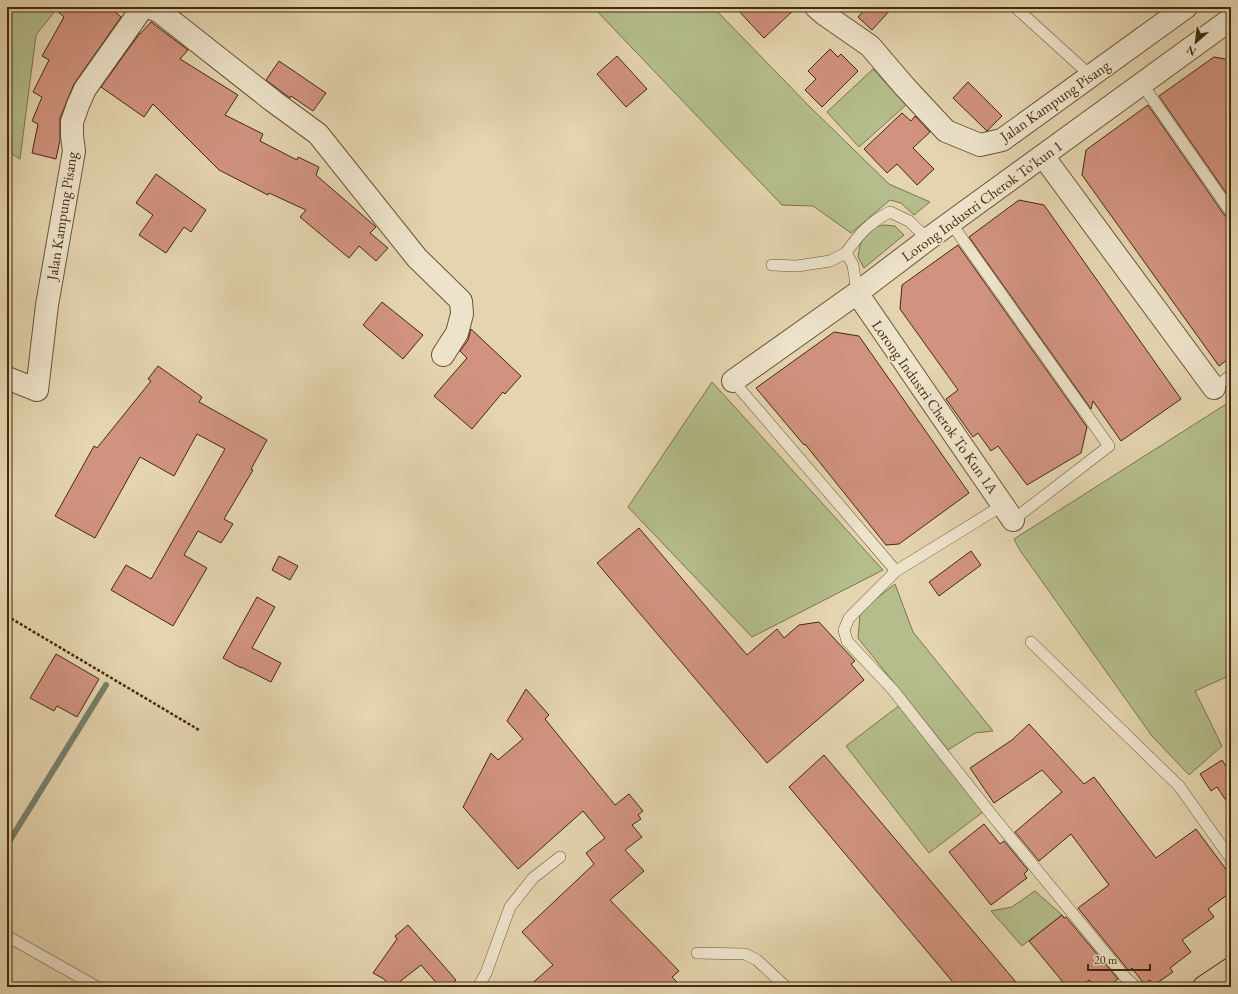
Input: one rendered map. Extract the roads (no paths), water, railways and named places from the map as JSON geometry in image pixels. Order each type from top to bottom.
[{"type":"main road","points":[[1204,987],[1231,969]]},
{"type":"street","name":"Jalan Kampung Pisang","points":[[7,378],[36,390],[47,305],[74,151],[72,122],[85,89],[144,7]]},
{"type":"street","points":[[149,7],[160,12],[318,134],[417,258],[461,301],[462,314],[457,333],[443,355]]},
{"type":"street","name":"Jalan Kampung Pisang","points":[[816,7],[870,46],[905,87],[946,131],[980,145],[1002,140],[1186,7]]},
{"type":"street","name":"Lorong Industri Cherok To'kun 1","points":[[732,381],[857,294],[928,239],[1231,19]]},
{"type":"street","points":[[1043,156],[1214,388]]},
{"type":"street","name":"Lorong Industri Cherok To Kun 1A","points":[[857,294],[1008,513]]},
{"type":"lane","points":[[1015,7],[1091,76]]},
{"type":"lane","points":[[1142,84],[1231,212]]},
{"type":"lane","points":[[772,265],[797,266],[830,261],[846,252],[858,236],[876,219],[890,212],[909,221],[928,239]]},
{"type":"lane","points":[[951,223],[1109,446],[1008,513],[896,571],[849,618],[844,630],[847,641],[893,690],[1125,982],[1136,987]]},
{"type":"lane","points":[[846,252],[853,265],[857,294]]},
{"type":"lane","points":[[1214,388],[1231,375]]},
{"type":"lane","points":[[732,381],[896,571]]},
{"type":"lane","points":[[1031,642],[1179,786],[1231,859]]},
{"type":"lane","points":[[478,987],[486,974],[510,907],[533,878],[560,857]]},
{"type":"lane","points":[[7,936],[97,987]]},
{"type":"lane","points":[[697,952],[745,954],[757,960],[786,987]]},
{"type":"waterway","points":[[7,845],[106,685]]}]
